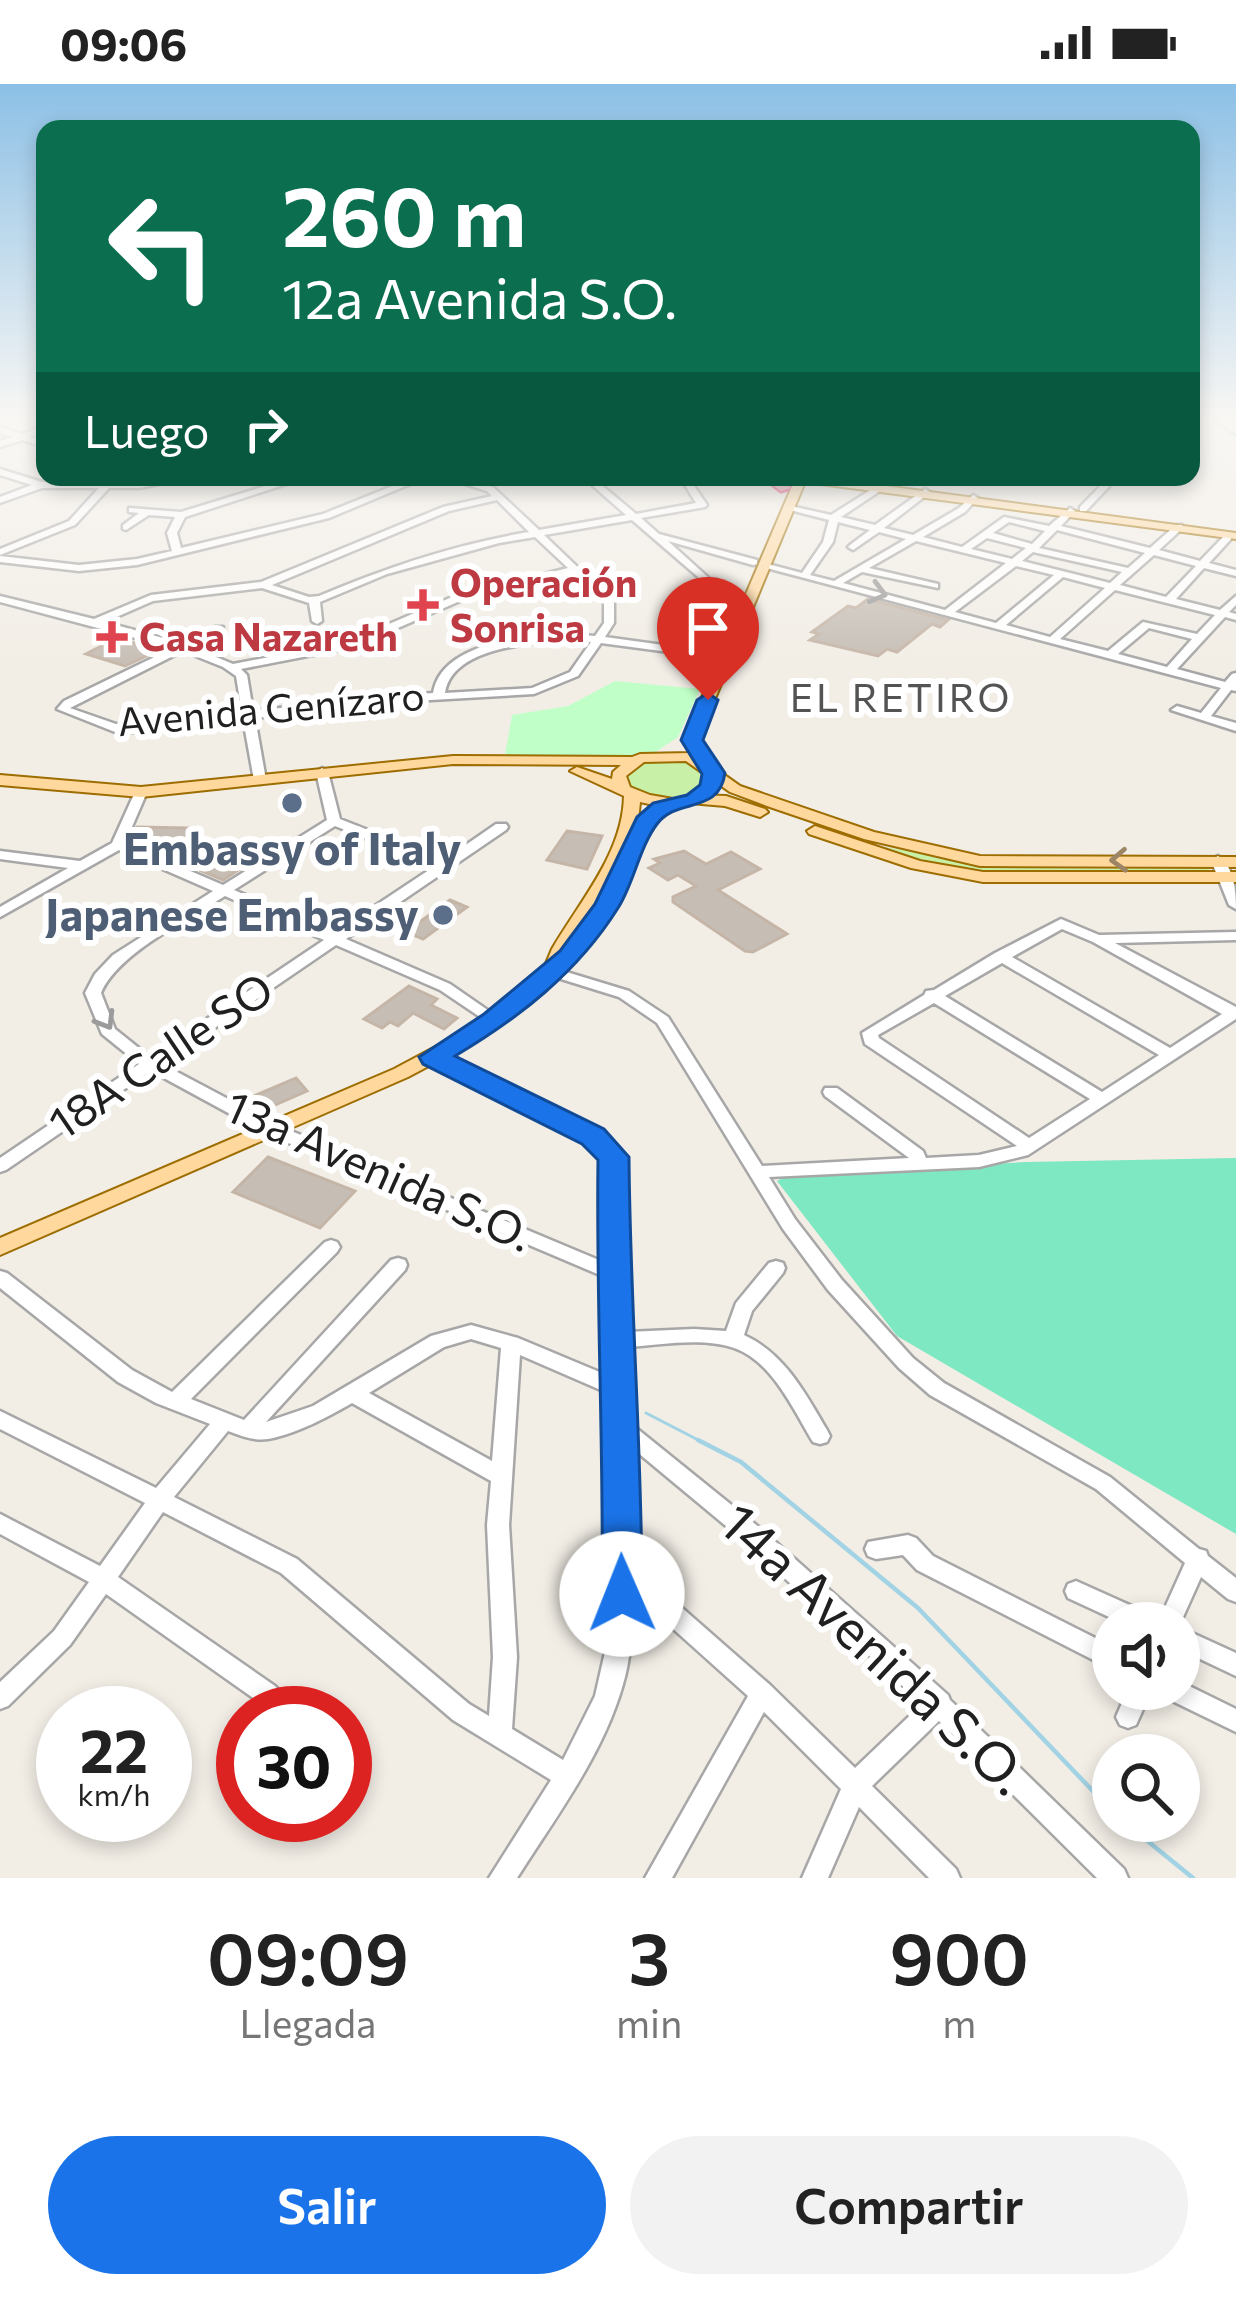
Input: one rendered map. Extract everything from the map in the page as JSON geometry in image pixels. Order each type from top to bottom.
[{"type":"main road","points":[[651,755],[677,737],[719,658],[784,505]]},
{"type":"main road","points":[[1031,505],[1234,534]]},
{"type":"main road","points":[[1036,505],[1234,534]]},
{"type":"main road","points":[[695,800],[714,784],[692,740],[708,700],[724,630],[788,507]]},
{"type":"main road","points":[[0,780],[140,792],[442,761],[630,761],[676,754],[707,766],[746,794],[935,853],[1018,864],[1229,869]]},
{"type":"main road","points":[[520,761],[594,775],[627,793],[674,803],[736,803],[917,865],[983,877],[1229,869]]},
{"type":"main road","points":[[550,971],[557,952],[595,896],[629,823],[627,793],[616,779],[630,761]]},
{"type":"main road","points":[[0,1247],[433,1057],[494,1020],[592,930],[622,880],[645,822],[674,803]]},
{"type":"street","points":[[0,555],[72,523],[89,505]]},
{"type":"street","points":[[126,527],[146,505]]},
{"type":"street","points":[[140,511],[182,515],[215,505]]},
{"type":"street","points":[[0,555],[104,567],[326,516],[354,505]]},
{"type":"street","points":[[94,623],[170,594],[263,585],[465,505]]},
{"type":"street","points":[[508,505],[609,602],[609,623],[596,641]]},
{"type":"street","points":[[620,505],[722,595],[755,573],[805,574],[1109,656],[1233,684],[1203,718]]},
{"type":"street","points":[[263,585],[314,600],[414,562],[538,533],[703,505]]},
{"type":"street","points":[[805,574],[828,542],[834,517],[853,505]]},
{"type":"street","points":[[853,547],[908,505]]},
{"type":"street","points":[[838,582],[918,537],[964,505]]},
{"type":"street","points":[[949,612],[1082,505]]},
{"type":"street","points":[[788,507],[1236,617]]},
{"type":"street","points":[[177,552],[172,533],[182,515]]},
{"type":"street","points":[[963,550],[1007,519],[1110,539],[1236,573]]},
{"type":"street","points":[[1053,640],[1179,527]]},
{"type":"street","points":[[654,533],[720,552],[746,554],[755,573]]},
{"type":"street","points":[[1168,601],[1234,534]]},
{"type":"street","points":[[984,535],[1130,571]]},
{"type":"street","points":[[1083,560],[1110,539]]},
{"type":"street","points":[[678,552],[703,548]]},
{"type":"street","points":[[860,569],[934,586]]},
{"type":"street","points":[[3,601],[94,623],[236,667],[362,642],[456,599],[574,570]]},
{"type":"street","points":[[701,574],[712,588],[724,630]]},
{"type":"street","points":[[999,626],[1061,574]]},
{"type":"street","points":[[1169,671],[1236,599]]},
{"type":"street","points":[[314,600],[316,621]]},
{"type":"street","points":[[1109,656],[1144,625],[1200,638]]},
{"type":"street","points":[[182,648],[219,629]]},
{"type":"street","points":[[439,695],[446,670],[495,643],[540,636],[719,658]]},
{"type":"street","name":"Avenida Genízaro","points":[[182,648],[68,703],[63,710],[126,729],[439,695],[534,691],[574,674],[596,641]]},
{"type":"street","points":[[236,667],[260,780]]},
{"type":"street","points":[[1177,710],[1236,727]]},
{"type":"street","points":[[322,772],[334,821],[443,864]]},
{"type":"street","points":[[0,913],[118,845],[140,792]]},
{"type":"street","name":"13a Avenida S.O.","points":[[334,821],[118,958],[100,977],[93,993],[108,1031],[148,1063],[271,1129],[613,1273]]},
{"type":"street","name":"18A Calle SO","points":[[0,1166],[501,827]]},
{"type":"street","points":[[118,845],[445,987],[494,1020]]},
{"type":"street","points":[[0,855],[83,866]]},
{"type":"street","points":[[1229,869],[1236,905]]},
{"type":"street","points":[[756,1172],[980,1161],[1029,1146],[1234,1013],[1061,923],[874,1028],[871,1040],[1029,1146]]},
{"type":"street","points":[[1097,939],[1236,936]]},
{"type":"street","points":[[1000,956],[1171,1054]]},
{"type":"street","points":[[550,971],[624,994],[663,1021],[732,1137],[825,1272],[906,1364],[937,1389],[1103,1483],[1236,1592]]},
{"type":"street","points":[[931,994],[1102,1099]]},
{"type":"street","points":[[433,1057],[593,1136],[614,1157],[613,1273],[623,1429],[623,1621],[608,1695],[566,1775],[502,1878]]},
{"type":"street","points":[[831,1092],[917,1155],[919,1164]]},
{"type":"street","points":[[732,1137],[761,1156],[794,1168]]},
{"type":"street","points":[[175,1402],[331,1247]]},
{"type":"street","points":[[247,1430],[398,1265]]},
{"type":"street","points":[[734,1336],[743,1307],[776,1268]]},
{"type":"street","points":[[0,1278],[125,1376],[247,1430],[266,1431],[292,1423],[453,1335],[471,1332],[511,1343],[621,1390]]},
{"type":"street","points":[[618,1340],[734,1336],[763,1352],[782,1373],[820,1436]]},
{"type":"street","points":[[500,1736],[505,1657],[498,1525],[511,1343]]},
{"type":"street","points":[[352,1393],[501,1476]]},
{"type":"street","points":[[0,1419],[289,1566],[460,1712],[566,1775]]},
{"type":"street","points":[[0,1699],[62,1638],[161,1498],[224,1422]]},
{"type":"street","name":"14a Avenida S.O.","points":[[623,1429],[707,1494],[940,1703],[1115,1878]]},
{"type":"street","points":[[0,1523],[102,1578],[251,1686]]},
{"type":"street","points":[[876,1549],[908,1545],[925,1562],[1092,1648]]},
{"type":"street","points":[[1178,1602],[1198,1558]]},
{"type":"street","points":[[621,1568],[762,1693],[947,1878]]},
{"type":"street","points":[[1076,1591],[1100,1602]]},
{"type":"street","points":[[1200,1648],[1236,1665]]},
{"type":"street","points":[[658,1878],[762,1693]]},
{"type":"street","points":[[815,1878],[856,1784],[940,1703]]},
{"type":"street","points":[[1200,1703],[1236,1721]]},
{"type":"street","points":[[1128,1717],[1131,1710]]},
{"type":"green space","points":[[615,681],[700,689],[678,737],[651,755],[504,761],[512,715],[568,706]]},
{"type":"green space","points":[[669,757],[694,762],[708,774],[704,788],[671,800],[633,791],[624,778],[643,760]]},
{"type":"green space","points":[[884,847],[1008,867],[1154,861],[1212,867],[1206,872],[1085,877],[991,876],[911,862]]},
{"type":"green space","points":[[1236,1158],[1236,1534],[897,1336],[777,1181],[786,1176],[1026,1162]]},
{"type":"building","points":[[868,599],[948,620],[940,627],[932,624],[897,652],[887,649],[878,656],[810,640],[819,634],[812,632],[848,606],[856,608]]},
{"type":"building","points":[[117,638],[159,650],[125,666],[86,654]]},
{"type":"building","points":[[137,827],[188,828],[188,832],[255,859],[223,880],[131,841]]},
{"type":"building","points":[[567,831],[602,836],[587,869],[547,860]]},
{"type":"building","points":[[684,851],[706,864],[731,852],[760,869],[718,890],[787,934],[753,952],[745,951],[673,902],[673,897],[696,886],[678,875],[668,880],[649,868],[660,863],[654,859]]},
{"type":"building","name":"Japanese Embassy","points":[[450,900],[467,907],[423,939],[406,932]]},
{"type":"building","points":[[409,986],[437,999],[431,1005],[457,1018],[444,1029],[413,1013],[398,1026],[390,1022],[382,1028],[364,1019]]},
{"type":"building","points":[[296,1078],[307,1091],[266,1109],[254,1096]]},
{"type":"building","points":[[268,1157],[355,1191],[320,1228],[233,1192]]},
{"type":"waterway","points":[[646,1413],[704,1443]]},
{"type":"waterway","points":[[698,1440],[741,1462],[918,1608],[1092,1790]]},
{"type":"waterway","points":[[1149,1842],[1193,1878]]},
{"type":"place","name":"Operación Sonrisa","points":[[423,605]]},
{"type":"place","name":"Casa Nazareth","points":[[112,637]]},
{"type":"place","name":"Embassy of Italy","points":[[292,803]]},
{"type":"place","name":"Japanese Embassy","points":[[443,915]]},
{"type":"district","name":"EL RETIRO","points":[[901,698]]},
{"type":"route","points":[[622,1594],[623,1429],[613,1273],[614,1157],[593,1136],[433,1057],[494,1020],[569,956],[608,905],[645,822],[661,808],[695,800],[711,788],[714,773],[699,758],[692,740],[708,700]]}]
